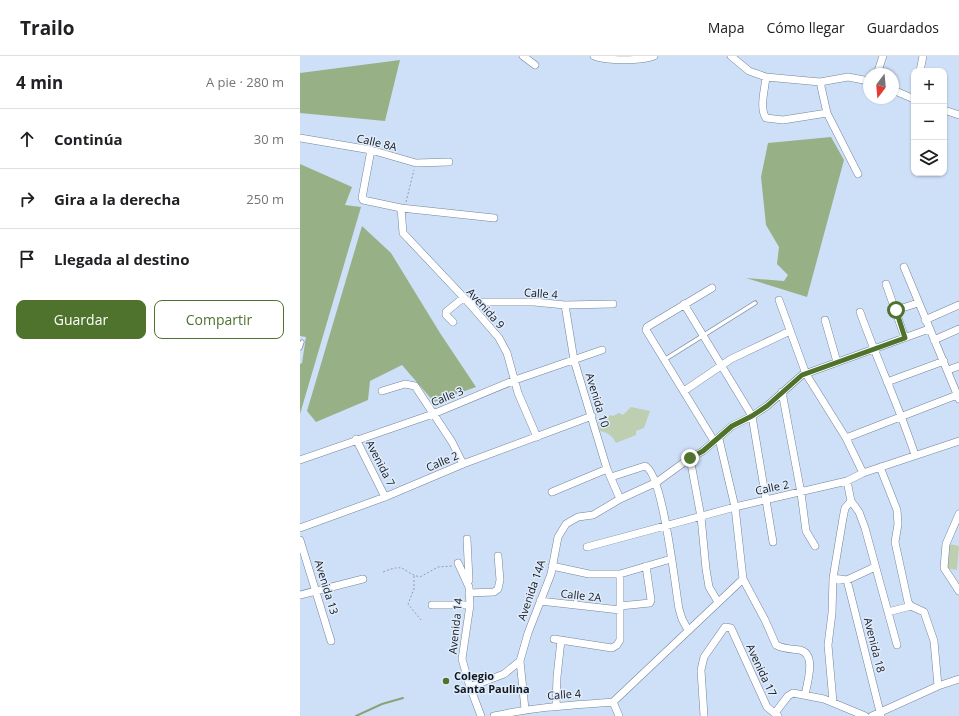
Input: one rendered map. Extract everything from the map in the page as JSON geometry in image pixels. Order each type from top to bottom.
[{"type":"street","points":[[523,56],[535,65]]},
{"type":"street","points":[[594,56],[605,59],[646,59],[654,56]]},
{"type":"street","points":[[731,56],[749,71],[766,77],[820,82],[848,77],[863,80]]},
{"type":"street","points":[[879,68],[883,56]]},
{"type":"street","points":[[921,68],[923,56]]},
{"type":"street","points":[[766,77],[764,100],[764,114],[766,118],[783,120],[827,113]]},
{"type":"street","points":[[820,82],[827,113],[858,174]]},
{"type":"street","points":[[899,93],[911,98]]},
{"type":"street","points":[[947,111],[959,115]]},
{"type":"street","name":"Calle 8A","points":[[300,138],[371,150],[416,163],[430,164],[449,162]]},
{"type":"street","points":[[371,150],[362,198],[367,202],[403,208],[494,218]]},
{"type":"street","name":"Avenida 9","points":[[403,208],[403,233],[466,300],[502,343],[507,353],[518,393],[537,437]]},
{"type":"street","points":[[846,438],[902,416],[958,397],[948,370],[929,329],[904,268]]},
{"type":"street","points":[[886,284],[905,338]]},
{"type":"street","points":[[712,288],[646,329],[663,360],[716,440],[735,507],[744,580],[776,645],[803,651],[808,656],[810,662],[805,695]]},
{"type":"street","points":[[453,322],[446,315],[446,312],[466,300]]},
{"type":"street","name":"Calle 4","points":[[466,300],[534,302],[565,306],[613,304]]},
{"type":"street","points":[[779,300],[806,374],[846,438],[863,473]]},
{"type":"street","points":[[896,310],[918,303]]},
{"type":"street","points":[[684,304],[752,416],[773,542]]},
{"type":"street","points":[[926,320],[959,305]]},
{"type":"street","name":"Avenida 10","points":[[565,306],[574,360],[607,469],[620,499]]},
{"type":"street","points":[[860,312],[874,350],[902,416],[915,455]]},
{"type":"street","points":[[825,320],[837,362]]},
{"type":"street","name":"Avenida 14A","points":[[520,661],[528,633],[552,566],[558,537],[566,524],[578,517],[593,515],[620,499],[657,482],[690,458],[703,451],[732,426],[752,416],[806,374],[929,329]]},
{"type":"street","points":[[934,340],[959,329]]},
{"type":"street","points":[[684,391],[722,366],[764,342],[790,331]]},
{"type":"street","name":"Calle 3","points":[[300,460],[433,414],[515,380],[602,350]]},
{"type":"street","points":[[887,382],[944,361]]},
{"type":"street","points":[[948,370],[959,366]]},
{"type":"street","points":[[382,391],[410,383],[415,386],[452,442],[463,464]]},
{"type":"street","points":[[782,392],[801,493],[806,532],[815,546]]},
{"type":"street","name":"Calle 2","points":[[300,528],[385,497],[463,464],[592,416]]},
{"type":"street","name":"Avenida 7","points":[[356,440],[385,497]]},
{"type":"street","name":"Calle 2","points":[[587,547],[735,507],[801,493],[847,481],[863,473],[959,441]]},
{"type":"street","points":[[690,458],[701,517],[709,587],[718,602]]},
{"type":"street","points":[[611,477],[645,466],[649,468],[657,482],[666,525],[679,609],[688,630]]},
{"type":"street","points":[[880,467],[897,510],[898,524],[895,542],[908,602],[911,606],[924,612],[934,641],[938,686]]},
{"type":"street","points":[[552,492],[607,469]]},
{"type":"street","points":[[847,481],[850,501],[859,512],[897,645]]},
{"type":"street","points":[[833,702],[828,645],[832,613],[833,578],[845,508],[850,501]]},
{"type":"street","points":[[959,514],[946,544],[944,568],[959,591]]},
{"type":"street","points":[[468,539],[469,590],[494,592],[498,589],[500,580],[498,556]]},
{"type":"street","name":"Avenida 13","points":[[300,540],[317,591],[331,641]]},
{"type":"street","points":[[552,566],[589,574],[620,574],[671,559]]},
{"type":"street","name":"Avenida 14","points":[[460,565],[469,590],[470,605],[462,659],[470,687],[481,716]]},
{"type":"street","name":"Calle 2A","points":[[540,602],[575,606],[620,608],[647,604],[651,600],[646,566]]},
{"type":"street","points":[[833,578],[847,580],[875,568]]},
{"type":"street","points":[[556,705],[558,640],[612,648],[618,645],[620,640],[620,574]]},
{"type":"street","points":[[300,595],[362,579]]},
{"type":"street","points":[[619,716],[613,702],[718,602],[744,580]]},
{"type":"street","name":"Avenida 18","points":[[847,580],[881,714]]},
{"type":"street","points":[[432,605],[470,605]]},
{"type":"street","points":[[888,612],[911,606]]},
{"type":"street","name":"Avenida 17","points":[[704,716],[701,670],[704,657],[725,627],[731,628],[767,707],[777,714]]},
{"type":"street","points":[[470,687],[504,674],[520,661]]},
{"type":"street","points":[[520,661],[525,709]]},
{"type":"street","points":[[872,716],[881,714],[938,686],[959,679]]},
{"type":"street","points":[[777,714],[788,696],[793,693],[833,702],[865,716]]},
{"type":"street","name":"Calle 4","points":[[494,716],[525,709],[556,705],[613,702]]},
{"type":"lane","points":[[663,360],[755,303]]},
{"type":"lane","points":[[300,348],[302,342]]},
{"type":"lane","points":[[575,606],[577,594]]},
{"type":"path","points":[[403,208],[408,185],[416,163]]},
{"type":"path","points":[[383,572],[396,568],[405,568],[413,575],[420,577],[448,565],[460,565]]},
{"type":"path","points":[[413,575],[414,589],[408,604],[421,620]]},
{"type":"green space","points":[[400,60],[385,121],[300,113],[300,73]]},
{"type":"green space","points":[[831,137],[844,160],[807,297],[746,278],[784,281],[788,275],[777,264],[779,247],[766,225],[761,177],[768,143]]},
{"type":"green space","points":[[300,164],[352,187],[345,205],[361,207],[300,414],[300,364],[302,363],[306,337],[300,336]]},
{"type":"green space","points":[[362,226],[391,253],[440,333],[476,387],[434,402],[402,365],[370,381],[368,400],[316,422],[307,411]]},
{"type":"green space","points":[[631,407],[650,411],[644,428],[636,431],[636,435],[616,443],[610,435],[600,431],[598,422],[604,423],[610,415],[613,416],[619,413],[623,415]]},
{"type":"green space","points":[[949,544],[959,546],[957,570],[945,568]]},
{"type":"waterway","points":[[356,716],[382,704],[403,698]]},
{"type":"place","name":"Colegio Santa Paulina","points":[[446,681]]},
{"type":"route","points":[[690,458],[703,451],[732,426],[752,416],[767,406],[802,375],[905,338],[896,310]]}]
